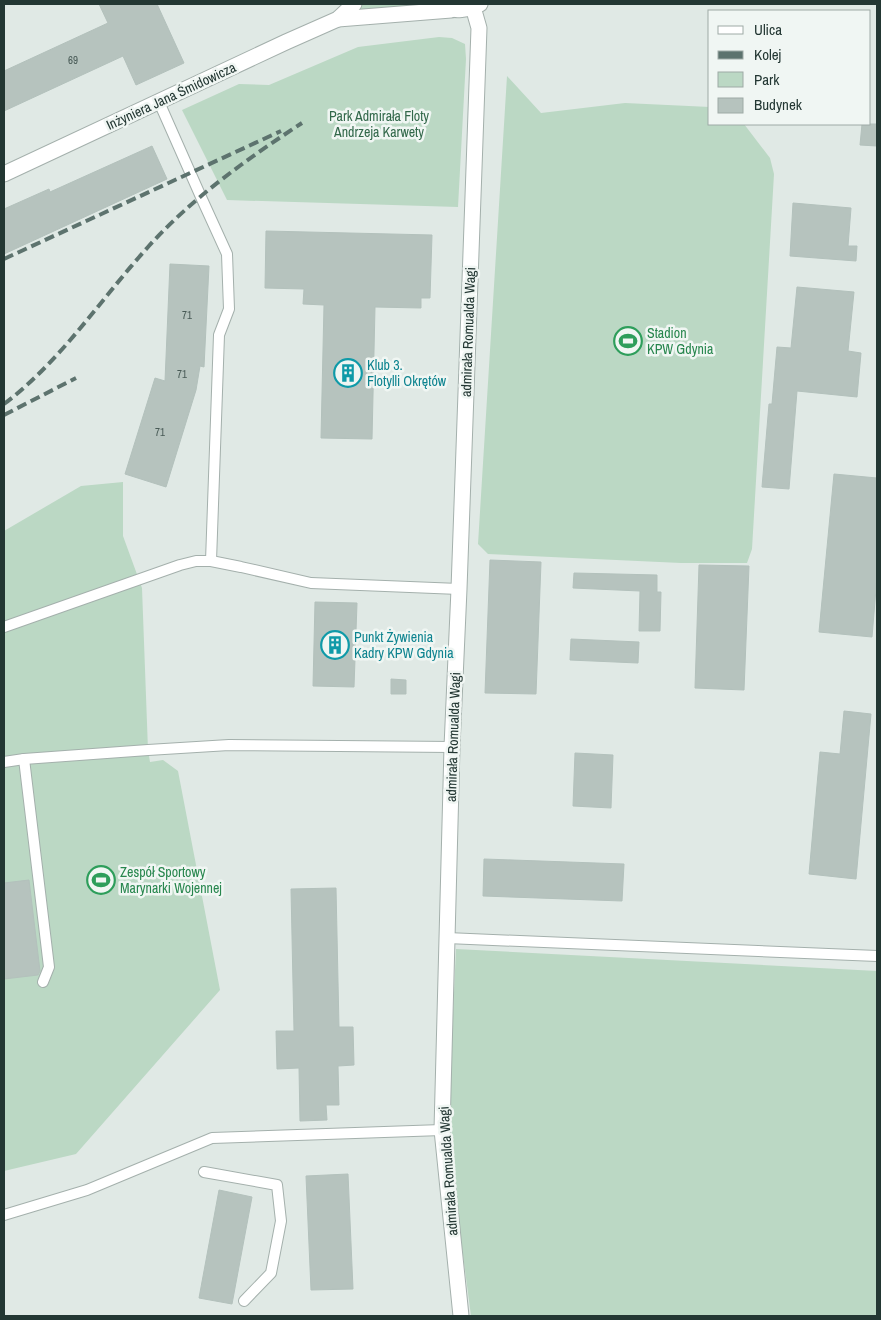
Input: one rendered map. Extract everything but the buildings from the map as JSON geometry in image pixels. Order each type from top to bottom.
[{"type":"street","name":"Inżyniera Jana Śmidowicza","points":[[338,19],[354,4]]},
{"type":"street","points":[[435,4],[450,10]]},
{"type":"street","name":"Inżyniera Jana Śmidowicza","points":[[4,174],[338,19],[462,10],[476,6]]},
{"type":"street","name":"admirała Romualda Wagi","points":[[461,1316],[442,1130],[452,748],[479,28],[476,6]]},
{"type":"lane","points":[[159,102],[228,254],[229,309],[219,335],[211,561]]},
{"type":"lane","points":[[4,627],[196,561],[211,561],[311,583],[459,589]]},
{"type":"lane","points":[[4,762],[229,745],[452,748]]},
{"type":"lane","points":[[24,759],[50,967],[43,982]]},
{"type":"lane","points":[[447,938],[877,956]]},
{"type":"lane","points":[[4,1215],[87,1190],[212,1138],[442,1130]]},
{"type":"lane","points":[[204,1172],[278,1185],[281,1221],[271,1272],[244,1301]]},
{"type":"green space","points":[[362,4],[415,5],[357,14],[351,12]]},
{"type":"green space","name":"Park Admirała Floty Andrzeja Karwety","points":[[439,37],[452,38],[465,44],[466,59],[458,207],[227,200],[182,110],[239,84],[269,85],[358,47]]},
{"type":"green space","name":"Stadion KPW Gdynia","points":[[507,76],[541,113],[625,103],[708,107],[708,125],[745,125],[770,158],[774,174],[752,549],[747,563],[681,563],[488,554],[478,544]]},
{"type":"green space","name":"Zespół Sportowy Marynarki Wojennej","points":[[123,482],[123,536],[142,588],[150,762],[163,760],[178,771],[220,990],[76,1154],[4,1171],[4,531],[81,486]]},
{"type":"green space","points":[[456,949],[877,971],[877,1316],[471,1316],[459,1224],[449,1101]]},
{"type":"railway","points":[[4,404],[44,369],[130,267],[183,212],[241,165],[302,123]]},
{"type":"railway","points":[[4,259],[281,131]]},
{"type":"railway","points":[[4,415],[76,378]]},
{"type":"place","name":"Stadion KPW Gdynia","points":[[628,341]]},
{"type":"place","name":"Klub 3. Flotylli Okrętów","points":[[348,373]]},
{"type":"place","name":"Punkt Żywienia Kadry KPW Gdynia","points":[[335,645]]},
{"type":"place","name":"Zespół Sportowy Marynarki Wojennej","points":[[101,880]]}]
